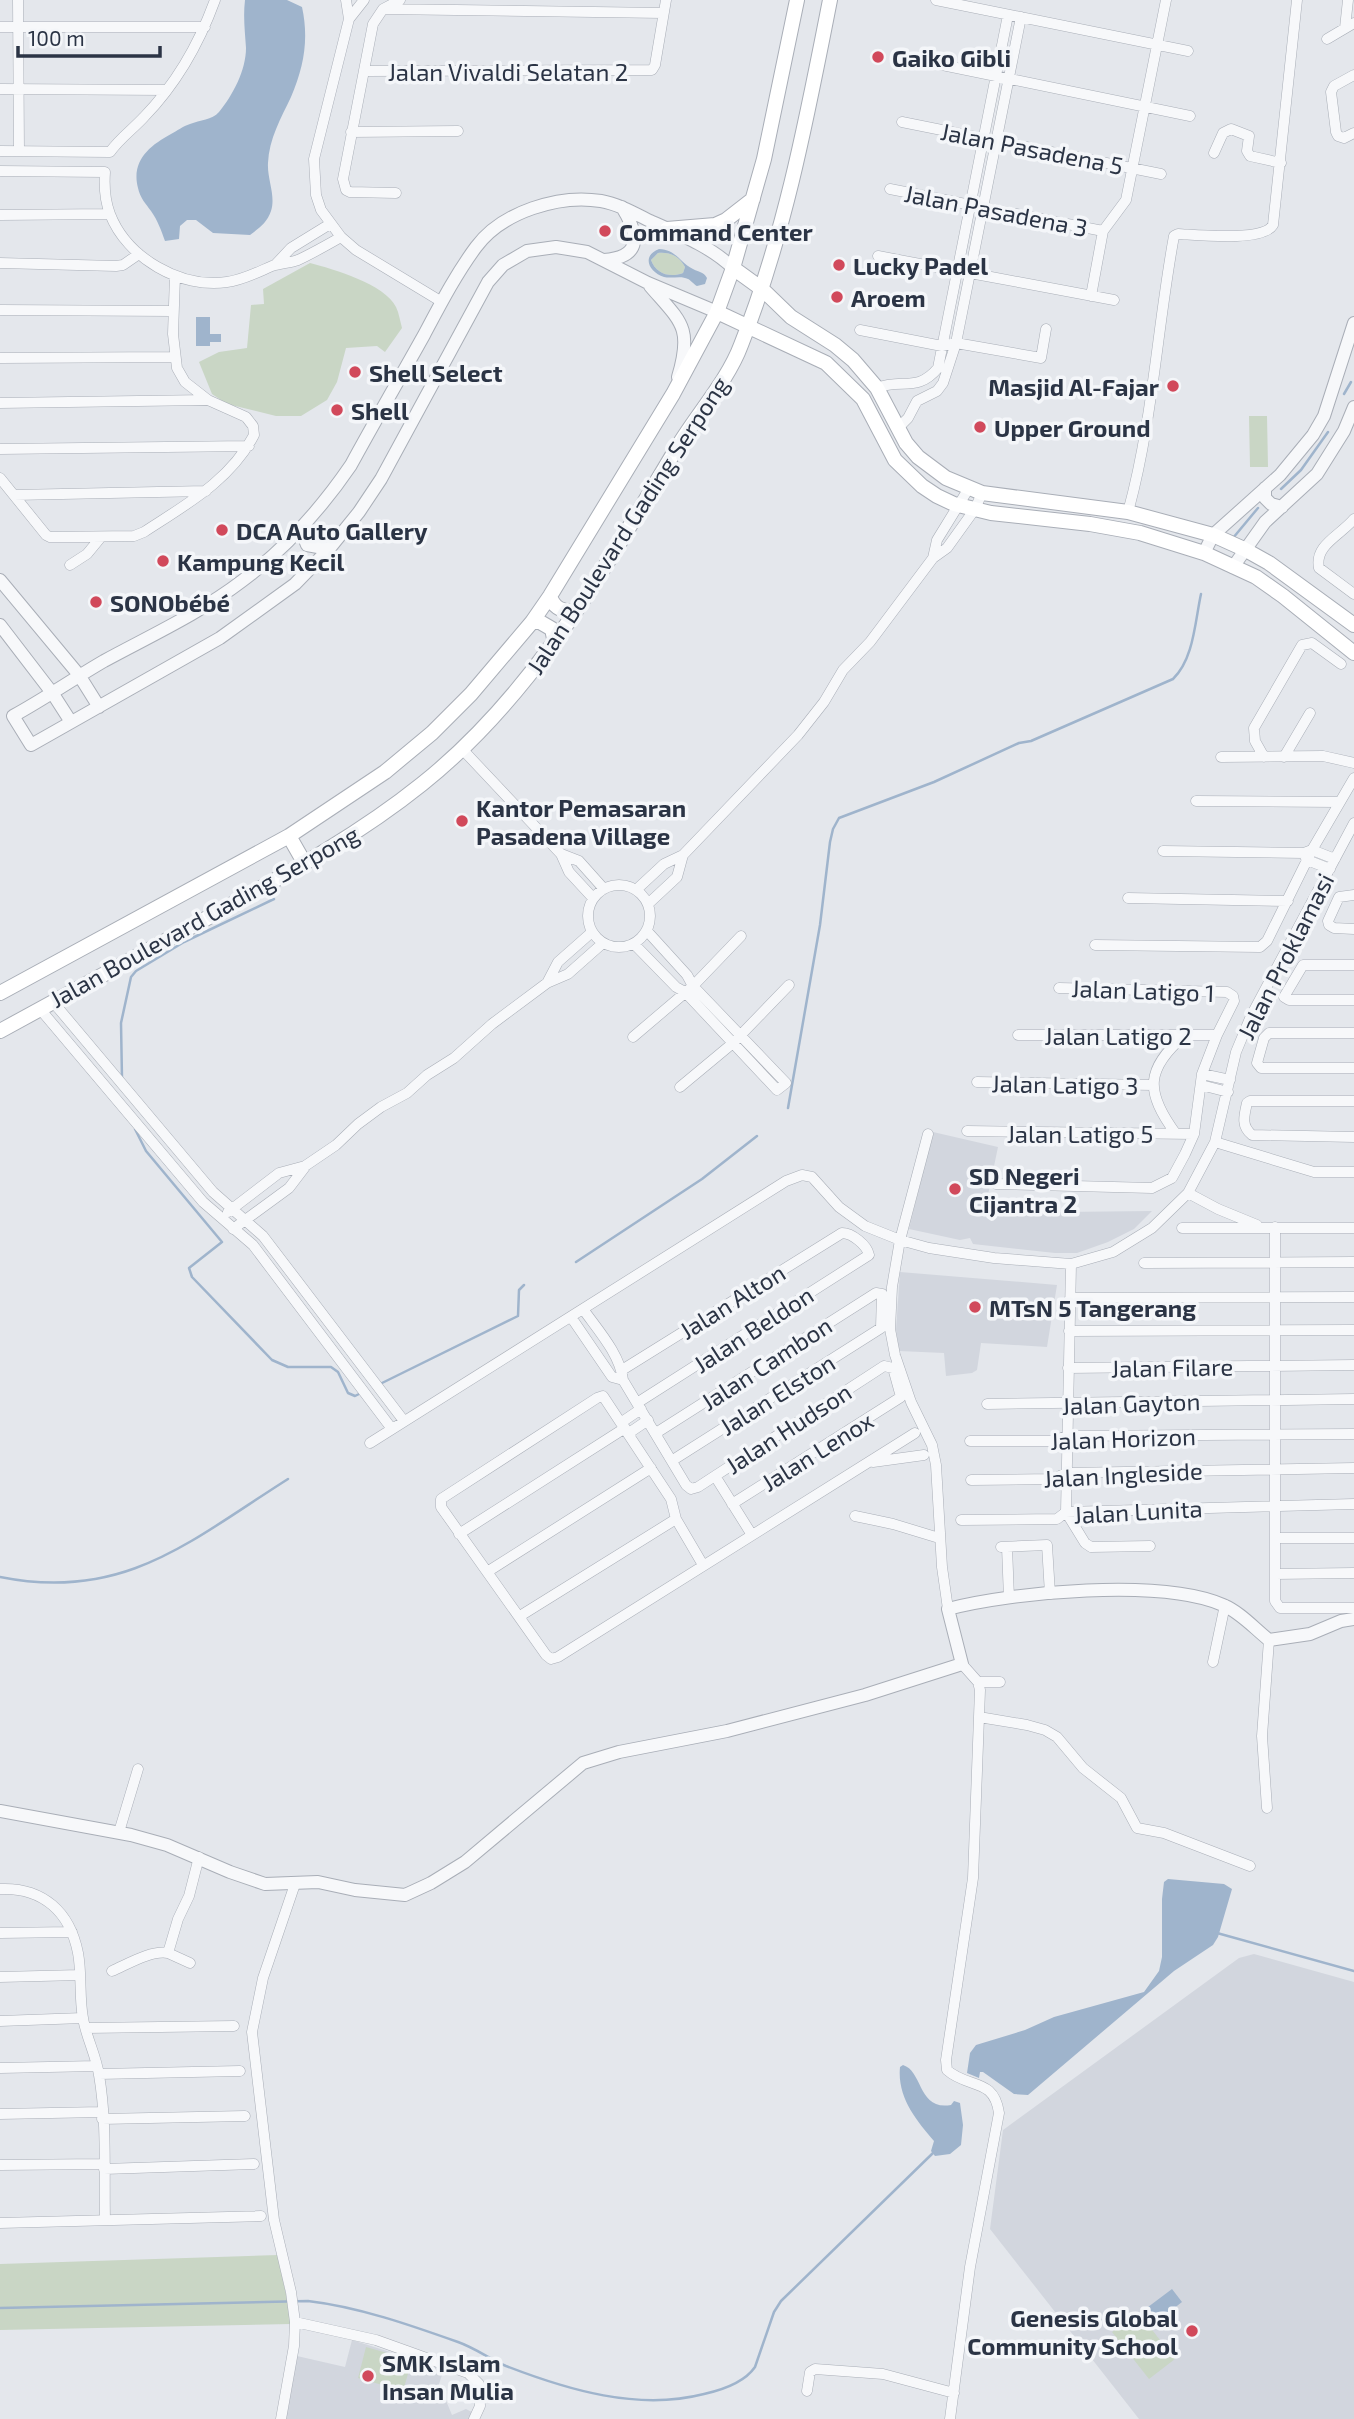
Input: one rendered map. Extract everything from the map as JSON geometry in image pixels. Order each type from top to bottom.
[{"type":"main road","name":"Jalan Boulevard Gading Serpong","points":[[0,993],[289,835],[385,772],[432,733],[471,694],[531,622],[550,596],[673,394],[717,312],[733,268],[764,159],[797,0]]},
{"type":"main road","name":"Jalan Boulevard Gading Serpong","points":[[0,1031],[305,864],[372,821],[463,750],[517,692],[576,611],[740,349],[762,289],[799,161],[831,0]]},
{"type":"main road","points":[[667,229],[715,225],[726,220],[753,198]]},
{"type":"main road","points":[[733,268],[762,289],[791,317],[853,360],[877,388],[898,428],[918,457],[932,470],[976,490],[1128,512],[1213,535],[1244,549],[1293,579],[1354,625]]},
{"type":"main road","points":[[717,312],[826,363],[863,399],[895,460],[922,486],[967,508],[1140,533],[1204,553],[1256,578],[1283,596],[1354,653]]},
{"type":"main road","points":[[863,399],[877,388]]},
{"type":"main road","points":[[550,596],[556,608],[576,611]]},
{"type":"main road","points":[[531,622],[540,622],[552,629],[555,643]]},
{"type":"main road","points":[[289,835],[305,864]]},
{"type":"street","points":[[18,0],[19,151]]},
{"type":"street","points":[[0,151],[110,152],[117,142],[144,118],[184,68],[205,27],[215,0]]},
{"type":"street","points":[[346,0],[349,19],[314,159],[316,195],[321,210],[330,223],[356,250],[442,302]]},
{"type":"street","points":[[349,19],[364,0]]},
{"type":"street","points":[[396,193],[351,192],[346,190],[343,178],[373,24],[383,9],[400,0]]},
{"type":"street","points":[[383,9],[663,13],[666,0]]},
{"type":"street","points":[[936,0],[1188,51]]},
{"type":"street","points":[[1091,296],[1102,231],[1126,200],[1166,0]]},
{"type":"street","points":[[1128,512],[1138,475],[1154,387],[1174,236],[1247,236],[1270,230],[1273,225],[1297,0]]},
{"type":"street","points":[[1327,39],[1350,25],[1348,0]]},
{"type":"street","name":"Jalan Vivaldi Selatan 2","points":[[365,71],[652,70],[663,13]]},
{"type":"street","points":[[877,388],[889,383],[911,385],[931,377],[938,368],[1008,15]]},
{"type":"street","points":[[898,428],[908,418],[917,401],[937,391],[943,383],[956,343],[1021,17]]},
{"type":"street","points":[[0,27],[205,27]]},
{"type":"street","points":[[913,59],[1190,116]]},
{"type":"street","points":[[1349,135],[1338,136],[1336,132],[1333,89],[1354,75]]},
{"type":"street","points":[[0,89],[167,90]]},
{"type":"street","name":"Jalan Pasadena 5","points":[[902,122],[1161,174]]},
{"type":"street","points":[[1214,153],[1223,133],[1231,129],[1249,136],[1247,151],[1250,156],[1281,163]]},
{"type":"street","points":[[351,132],[458,131]]},
{"type":"street","points":[[0,171],[104,172],[110,214],[120,232],[139,254],[175,276],[207,283],[230,282],[275,265],[296,261],[341,237]]},
{"type":"street","name":"Jalan Pasadena 3","points":[[890,189],[1102,231]]},
{"type":"street","points":[[717,312],[648,283],[587,252],[556,247],[527,251],[503,265],[488,282],[381,479],[329,549],[295,584],[257,614],[220,638],[31,745],[13,716],[53,694],[79,675],[209,603],[277,553],[304,525],[351,465],[477,245],[501,225],[542,205],[568,200],[600,201],[622,207],[718,254],[733,268]]},
{"type":"street","points":[[603,260],[617,259],[634,244],[635,231],[622,207]]},
{"type":"street","points":[[0,215],[110,214]]},
{"type":"street","points":[[275,265],[291,248],[330,223]]},
{"type":"street","points":[[0,263],[117,266],[139,254]]},
{"type":"street","points":[[878,256],[957,271]]},
{"type":"street","points":[[970,273],[1114,300]]},
{"type":"street","points":[[0,478],[46,535],[101,537],[139,535],[206,491],[230,470],[254,435],[250,421],[208,400],[185,382],[177,368],[174,357],[173,311],[175,276]]},
{"type":"street","points":[[648,283],[683,326],[686,352],[673,394]]},
{"type":"street","points":[[0,310],[173,311]]},
{"type":"street","points":[[1204,553],[1213,535],[1299,454],[1324,416],[1354,323]]},
{"type":"street","points":[[860,330],[942,346],[956,343],[1041,358],[1046,329]]},
{"type":"street","points":[[0,358],[174,357]]},
{"type":"street","points":[[911,385],[917,401]]},
{"type":"street","points":[[0,403],[208,400]]},
{"type":"street","points":[[1233,567],[1265,522],[1317,474],[1344,431],[1354,407]]},
{"type":"street","points":[[0,449],[249,446]]},
{"type":"street","points":[[1265,488],[1265,498],[1271,504],[1282,507]]},
{"type":"street","points":[[636,890],[664,864],[683,856],[798,735],[824,702],[843,670],[870,642],[933,558],[947,548],[976,490]]},
{"type":"street","points":[[14,495],[206,491]]},
{"type":"street","points":[[1353,522],[1320,550],[1317,558],[1319,568],[1354,594]]},
{"type":"street","points":[[304,525],[303,535],[307,545],[329,549]]},
{"type":"street","points":[[70,565],[87,554],[101,537]]},
{"type":"street","points":[[0,580],[79,675],[99,707]]},
{"type":"street","points":[[0,625],[71,722]]},
{"type":"street","points":[[1264,757],[1254,736],[1256,723],[1302,645],[1307,642],[1341,664]]},
{"type":"street","points":[[1284,757],[1310,713]]},
{"type":"street","points":[[463,750],[561,854],[569,873],[593,898]]},
{"type":"street","points":[[1221,757],[1324,756],[1353,762]]},
{"type":"street","points":[[1095,945],[1260,947],[1288,901],[1308,854],[1354,778]]},
{"type":"street","points":[[1196,801],[1338,802]]},
{"type":"street","name":"Jalan Proklamasi","points":[[583,1309],[786,1181],[802,1175],[812,1177],[839,1207],[865,1226],[929,1248],[994,1258],[1071,1265],[1113,1252],[1152,1227],[1188,1193],[1215,1142],[1236,1052],[1251,1016],[1354,823]]},
{"type":"street","points":[[1163,851],[1308,854],[1332,864]]},
{"type":"street","points":[[561,854],[579,862],[604,889]]},
{"type":"street","points":[[648,904],[677,877],[683,856]]},
{"type":"street","points":[[622,885],[636,890],[648,904],[650,922],[647,931],[634,944],[616,947],[603,943],[592,932],[588,915],[593,898],[604,889],[622,885]]},
{"type":"street","points":[[1351,895],[1343,895],[1337,900],[1328,921],[1334,928],[1354,929]]},
{"type":"street","points":[[1128,898],[1288,901]]},
{"type":"street","points":[[647,931],[687,975],[689,989],[782,1087]]},
{"type":"street","points":[[547,983],[558,962],[592,932]]},
{"type":"street","points":[[633,1037],[689,989],[741,936]]},
{"type":"street","points":[[221,1217],[279,1173],[305,1166],[336,1145],[358,1124],[407,1093],[427,1075],[454,1058],[492,1024],[547,983],[568,974],[603,943]]},
{"type":"street","points":[[634,944],[676,987],[689,989]]},
{"type":"street","points":[[1354,965],[1305,964],[1284,994],[1289,1000],[1354,1000]]},
{"type":"street","points":[[680,1087],[737,1039],[789,985]]},
{"type":"street","name":"Jalan Latigo 1","points":[[1059,988],[1227,992],[1233,996],[1234,1001],[1217,1035]]},
{"type":"street","points":[[46,1005],[213,1192],[263,1236],[404,1421]]},
{"type":"street","points":[[46,1005],[203,1202],[253,1245],[392,1429]]},
{"type":"street","points":[[1354,1033],[1272,1033],[1264,1038],[1257,1063],[1261,1068],[1354,1068]]},
{"type":"street","name":"Jalan Latigo 2","points":[[1018,1035],[1217,1035]]},
{"type":"street","points":[[1176,1134],[1162,1115],[1153,1085],[1156,1066],[1169,1049],[1185,1035]]},
{"type":"street","points":[[996,1184],[1152,1188],[1172,1178],[1194,1134],[1201,1079],[1217,1035]]},
{"type":"street","points":[[1201,1079],[1230,1080]]},
{"type":"street","points":[[1201,1079],[1228,1092]]},
{"type":"street","name":"Jalan Latigo 3","points":[[977,1082],[1153,1085]]},
{"type":"street","points":[[1354,1101],[1252,1101],[1248,1102],[1244,1121],[1246,1130],[1252,1135],[1264,1137],[1354,1137]]},
{"type":"street","name":"Jalan Latigo 5","points":[[967,1131],[1194,1134]]},
{"type":"street","points":[[928,1134],[900,1240],[892,1287],[890,1329],[895,1355],[911,1402],[932,1444],[936,1465],[939,1538],[948,1609],[962,1664],[978,1682],[980,1690],[973,1878],[946,2060],[947,2070],[954,2076],[985,2086],[992,2092],[999,2113],[970,2267],[950,2419]]},
{"type":"street","points":[[1215,1142],[1314,1172],[1354,1172]]},
{"type":"street","points":[[233,1229],[289,1188],[305,1166]]},
{"type":"street","points":[[1188,1193],[1218,1209],[1264,1227]]},
{"type":"street","points":[[1275,1227],[1275,1601],[1276,1605],[1285,1608],[1354,1608]]},
{"type":"street","points":[[1182,1228],[1354,1227]]},
{"type":"street","name":"Jalan Beldon","points":[[625,1428],[639,1406],[869,1255],[868,1250],[849,1234],[842,1233]]},
{"type":"street","name":"Jalan Alton","points":[[623,1375],[842,1233]]},
{"type":"street","points":[[1144,1263],[1354,1262]]},
{"type":"street","points":[[1071,1265],[1066,1512],[1085,1544],[1091,1547],[1150,1546]]},
{"type":"street","name":"Jalan Cambon","points":[[656,1433],[876,1293],[882,1294],[881,1328]]},
{"type":"street","points":[[1070,1298],[1354,1297]]},
{"type":"street","points":[[370,1443],[583,1309],[673,1460]]},
{"type":"street","points":[[570,1317],[612,1377],[623,1375]]},
{"type":"street","name":"Jalan Elston","points":[[673,1460],[881,1328]]},
{"type":"street","points":[[1069,1331],[1354,1330]]},
{"type":"street","name":"Jalan Filare","points":[[1068,1368],[1354,1365]]},
{"type":"street","name":"Jalan Hudson","points":[[673,1460],[686,1485],[691,1489],[698,1488],[884,1366]]},
{"type":"street","name":"Jalan Lenox","points":[[732,1504],[901,1397],[893,1368],[884,1366]]},
{"type":"street","points":[[703,1565],[676,1519],[671,1499],[606,1398],[597,1398],[444,1497],[441,1503],[441,1507],[546,1655],[551,1658],[558,1657],[915,1433]]},
{"type":"street","name":"Jalan Gayton","points":[[987,1404],[1354,1399]]},
{"type":"street","points":[[460,1534],[625,1428],[648,1420]]},
{"type":"street","name":"Jalan Horizon","points":[[970,1441],[1053,1441],[1066,1436],[1354,1434]]},
{"type":"street","points":[[867,1463],[925,1455]]},
{"type":"street","points":[[488,1572],[651,1468]]},
{"type":"street","name":"Jalan Ingleside","points":[[971,1480],[1054,1479],[1066,1473],[1354,1468]]},
{"type":"street","points":[[715,1476],[751,1535]]},
{"type":"street","name":"Jalan Lunita","points":[[961,1520],[1057,1519],[1066,1512],[1354,1504]]},
{"type":"street","points":[[855,1516],[939,1538]]},
{"type":"street","points":[[520,1616],[676,1519]]},
{"type":"street","points":[[1275,1538],[1354,1538]]},
{"type":"street","points":[[1009,1598],[1004,1547],[1047,1545],[1051,1594]]},
{"type":"street","points":[[1275,1574],[1354,1573]]},
{"type":"street","points":[[948,1609],[1009,1598],[1137,1590],[1182,1594],[1225,1605],[1269,1640],[1310,1634],[1341,1621],[1354,1619]]},
{"type":"street","points":[[1213,1662],[1225,1605]]},
{"type":"street","points":[[1267,1808],[1262,1736],[1269,1640]]},
{"type":"street","points":[[0,1811],[118,1832],[167,1845],[265,1884],[318,1882],[355,1890],[405,1895],[465,1862],[583,1763],[612,1754],[727,1731],[865,1695],[962,1664]]},
{"type":"street","points":[[978,1682],[1000,1682]]},
{"type":"street","points":[[979,1717],[1027,1725],[1057,1737],[1083,1768],[1121,1798],[1137,1828],[1164,1833],[1250,1866]]},
{"type":"street","points":[[118,1832],[138,1769]]},
{"type":"street","points":[[168,1953],[178,1919],[189,1896],[199,1857]]},
{"type":"street","points":[[281,2419],[294,2346],[295,2322],[291,2292],[274,2220],[252,2032],[263,1978],[295,1884]]},
{"type":"street","points":[[0,1889],[19,1888],[56,1906],[72,1932],[79,1954],[84,2023],[98,2070],[105,2220]]},
{"type":"street","points":[[0,1933],[72,1932]]},
{"type":"street","points":[[112,1971],[161,1952],[190,1963]]},
{"type":"street","points":[[0,1977],[80,1975]]},
{"type":"street","points":[[0,2021],[234,2026]]},
{"type":"street","points":[[0,2068],[240,2071]]},
{"type":"street","points":[[0,2115],[245,2116]]},
{"type":"street","points":[[0,2165],[254,2164]]},
{"type":"street","points":[[0,2223],[261,2216]]},
{"type":"street","points":[[295,2322],[376,2340],[468,2373],[479,2384],[480,2406],[474,2419]]},
{"type":"street","points":[[807,2392],[810,2372],[815,2369],[883,2374],[954,2393]]},
{"type":"shaded area","points":[[933,1132],[998,1147],[988,1195],[980,1213],[1152,1211],[1134,1229],[1077,1253],[973,1244],[970,1238],[960,1240],[909,1229]]},
{"type":"shaded area","name":"MTsN 5 Tangerang","points":[[900,1272],[1057,1285],[1047,1347],[981,1343],[977,1370],[946,1376],[944,1353],[899,1351],[896,1330]]},
{"type":"shaded area","points":[[1254,1954],[1354,1982],[1354,2419],[1139,2419],[990,2229],[1003,2130],[1239,1958]]},
{"type":"shaded area","name":"SMK Islam Insan Mulia","points":[[352,2340],[444,2369],[439,2384],[452,2415],[466,2409],[479,2416],[478,2419],[286,2419],[297,2356],[345,2367]]},
{"type":"green space","points":[[658,253],[677,257],[685,267],[683,273],[668,275],[656,269],[651,260]]},
{"type":"green space","points":[[310,263],[358,279],[381,291],[396,307],[402,328],[385,352],[377,346],[346,348],[337,382],[327,400],[301,416],[276,416],[227,404],[212,394],[199,362],[219,352],[247,348],[251,305],[264,304],[263,289]]},
{"type":"green space","points":[[1249,416],[1267,416],[1268,467],[1250,467]]},
{"type":"green space","points":[[278,2255],[291,2324],[0,2330],[0,2264]]},
{"type":"green space","points":[[1138,2312],[1175,2359],[1149,2379],[1112,2332]]},
{"type":"green space","points":[[366,2347],[412,2360],[403,2391],[358,2378]]},
{"type":"water","points":[[245,0],[287,0],[302,7],[304,19],[305,42],[299,75],[276,129],[269,154],[271,211],[265,222],[250,235],[213,233],[196,220],[187,220],[180,226],[179,239],[165,241],[156,218],[139,192],[137,170],[149,149],[185,126],[216,115],[229,98],[238,82],[245,56]]},
{"type":"water","points":[[659,249],[674,254],[688,266],[704,274],[707,278],[705,284],[697,286],[689,279],[659,275],[649,264],[653,252]],"holes":[[[658,253],[670,254],[680,260],[685,267],[683,273],[668,275],[656,269],[651,260]]]},
{"type":"water","points":[[196,317],[210,317],[210,334],[221,334],[221,342],[210,342],[210,346],[196,346]]},
{"type":"water","points":[[1168,1879],[1224,1884],[1232,1889],[1218,1937],[1213,1945],[1174,1971],[1028,2095],[1014,2094],[983,2072],[980,2072],[979,2078],[967,2073],[970,2053],[976,2045],[1025,2030],[1054,2017],[1144,1992],[1159,1971],[1162,1957],[1162,1899],[1164,1882]]},
{"type":"water","points":[[903,2065],[914,2075],[932,2102],[940,2105],[951,2105],[954,2101],[960,2103],[963,2125],[961,2145],[950,2154],[935,2156],[931,2151],[934,2141],[905,2098],[900,2078],[900,2067]]},
{"type":"water","points":[[1172,2289],[1182,2302],[1154,2324],[1144,2310]]},
{"type":"waterway","points":[[1344,394],[1351,382]]},
{"type":"waterway","points":[[1281,489],[1301,470],[1328,432]]},
{"type":"waterway","points":[[1233,538],[1258,508]]},
{"type":"waterway","points":[[788,1108],[820,925],[830,842],[839,818],[934,782],[1019,743],[1031,741],[1173,679],[1190,650],[1201,594]]},
{"type":"waterway","points":[[122,1079],[121,1023],[131,977],[136,971],[184,942],[274,899]]},
{"type":"waterway","points":[[135,1129],[146,1151],[222,1242],[189,1268],[192,1277],[272,1360],[288,1367],[331,1367],[338,1372],[348,1393],[355,1396],[361,1393]]},
{"type":"waterway","points":[[576,1262],[702,1179],[757,1136]]},
{"type":"waterway","points":[[380,1384],[518,1316],[519,1290],[524,1285]]},
{"type":"waterway","points":[[0,1577],[44,1583],[84,1581],[120,1573],[154,1561],[187,1544],[288,1479]]},
{"type":"waterway","points":[[1217,1933],[1354,1971]]},
{"type":"waterway","points":[[0,2308],[308,2301],[365,2312],[403,2323],[464,2344],[506,2366],[578,2390],[629,2399],[679,2399],[725,2388],[750,2373],[755,2367],[774,2312],[781,2301],[933,2153]]},
{"type":"place","name":"Gaiko Gibli","points":[[878,57]]},
{"type":"place","name":"Command Center","points":[[605,231]]},
{"type":"place","name":"Lucky Padel","points":[[839,265]]},
{"type":"place","name":"Aroem","points":[[837,297]]},
{"type":"place","name":"Shell Select","points":[[355,372]]},
{"type":"place","name":"Masjid Al-Fajar","points":[[1173,386]]},
{"type":"place","name":"Shell","points":[[337,410]]},
{"type":"place","name":"Upper Ground","points":[[980,427]]},
{"type":"place","name":"DCA Auto Gallery","points":[[222,530]]},
{"type":"place","name":"Kampung Kecil","points":[[163,561]]},
{"type":"place","name":"SONObébé","points":[[96,602]]},
{"type":"place","name":"Kantor Pemasaran Pasadena Village","points":[[462,821]]},
{"type":"place","name":"SD Negeri Cijantra 2","points":[[955,1189]]},
{"type":"place","name":"MTsN 5 Tangerang","points":[[975,1307]]},
{"type":"place","name":"Genesis Global Community School","points":[[1192,2331]]},
{"type":"place","name":"SMK Islam Insan Mulia","points":[[368,2376]]}]
